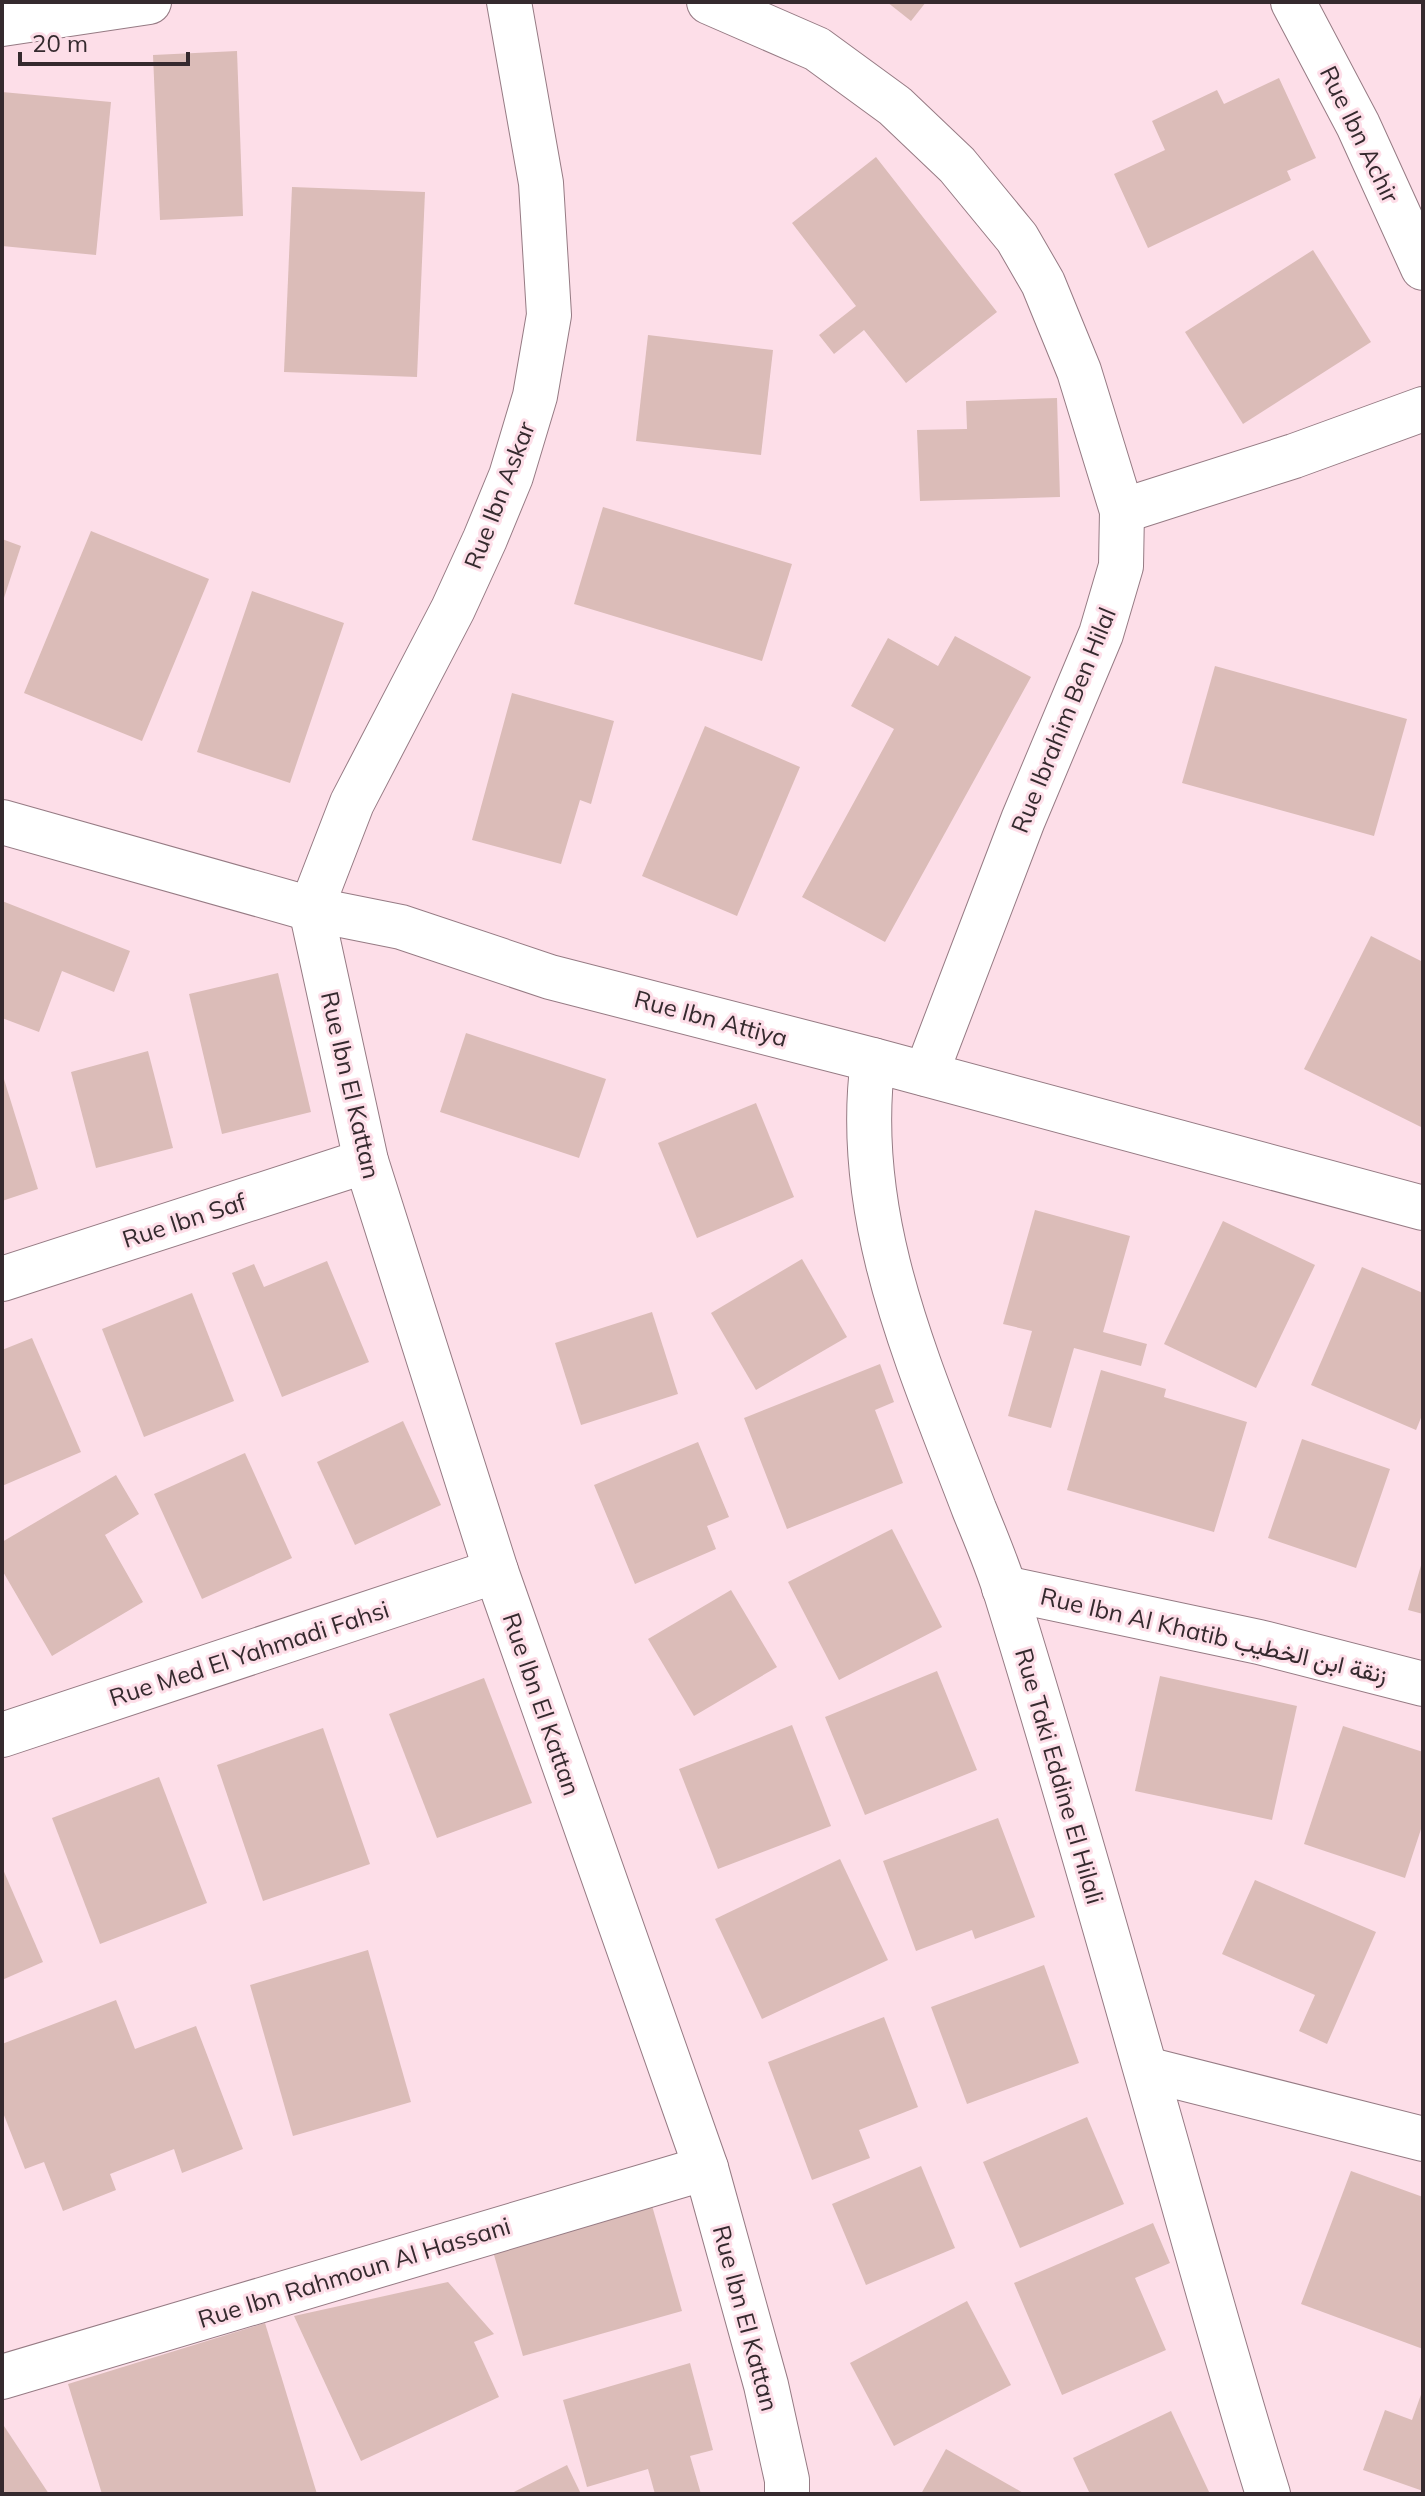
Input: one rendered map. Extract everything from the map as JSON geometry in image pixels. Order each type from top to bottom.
[{"type":"street","points":[[2,24],[149,2]]},
{"type":"street","name":"Rue Ibn Askar","points":[[311,909],[352,803],[453,609],[485,539],[511,476],[535,396],[549,315],[541,183],[509,2]]},
{"type":"street","name":"Rue Ibrahim Ben Hilal","points":[[709,2],[817,49],[895,106],[957,165],[1017,238],[1043,283],[1079,371],[1122,511],[1121,566],[1101,634],[1023,820],[926,1074]]},
{"type":"street","name":"Rue Ibn Achir","points":[[1293,2],[1358,125],[1423,268]]},
{"type":"street","points":[[1122,511],[1294,456],[1423,409]]},
{"type":"street","name":"Rue Ibn Attiya","points":[[2,822],[311,909],[401,927],[550,977],[926,1074],[1423,1208]]},
{"type":"street","name":"Rue Ibn El Kattan","points":[[311,909],[366,1161],[496,1571],[706,2168],[766,2385],[787,2480],[787,2494]]},
{"type":"street","name":"Rue Taki Eddine El Hilali","points":[[873,1060],[867,1103],[868,1147],[892,1288],[1004,1588],[1146,2069],[1230,2374],[1268,2494]]},
{"type":"street","name":"Rue Ibn Saf","points":[[2,1279],[366,1161]]},
{"type":"street","name":"Rue Med El Yahmadi Fahsi","points":[[2,1735],[496,1571]]},
{"type":"street","name":"Rue Ibn Al Khatib زنقة ابن الخطيب","points":[[1004,1588],[1259,1642],[1423,1684]]},
{"type":"street","points":[[1146,2069],[1423,2139]]},
{"type":"street","name":"Rue Ibn Rahmoun Al Hassani","points":[[2,2377],[706,2168]]},
{"type":"building","points":[[887,2],[926,2],[911,21]]},
{"type":"building","points":[[237,51],[243,216],[160,220],[153,55]]},
{"type":"building","points":[[1279,78],[1316,158],[1287,171],[1291,180],[1148,248],[1114,174],[1165,150],[1152,121],[1217,90],[1224,104]]},
{"type":"building","points":[[2,92],[111,102],[96,255],[2,246]]},
{"type":"building","points":[[876,157],[997,312],[906,383],[864,330],[834,354],[819,335],[856,306],[792,223]]},
{"type":"building","points":[[292,187],[425,192],[417,377],[284,372]]},
{"type":"building","points":[[1313,250],[1371,342],[1243,424],[1185,332]]},
{"type":"building","points":[[648,335],[773,350],[761,455],[636,441]]},
{"type":"building","points":[[1057,398],[1060,497],[920,501],[917,430],[967,429],[966,401]]},
{"type":"building","points":[[603,507],[792,564],[762,661],[574,604]]},
{"type":"building","points":[[91,531],[209,579],[142,741],[24,693]]},
{"type":"building","points":[[2,539],[21,546],[3,601],[2,601]]},
{"type":"building","points":[[252,591],[344,623],[290,783],[197,752]]},
{"type":"building","points":[[955,636],[1031,677],[885,942],[802,897],[894,729],[851,706],[888,638],[938,666]]},
{"type":"building","points":[[1215,666],[1407,719],[1374,836],[1182,783]]},
{"type":"building","points":[[512,693],[614,721],[591,804],[580,800],[561,864],[472,840]]},
{"type":"building","points":[[705,726],[800,767],[737,916],[642,876]]},
{"type":"building","points":[[2,901],[130,951],[114,992],[62,971],[39,1032],[2,1018]]},
{"type":"building","points":[[1371,936],[1423,962],[1423,1128],[1304,1069]]},
{"type":"building","points":[[278,973],[311,1112],[222,1134],[189,994]]},
{"type":"building","points":[[466,1033],[606,1079],[579,1158],[440,1112]]},
{"type":"building","points":[[148,1051],[173,1148],[96,1168],[71,1072]]},
{"type":"building","points":[[2,1077],[38,1189],[2,1201]]},
{"type":"building","points":[[756,1103],[794,1197],[697,1238],[658,1143]]},
{"type":"building","points":[[1035,1210],[1130,1236],[1103,1332],[1147,1344],[1141,1366],[1074,1348],[1051,1428],[1008,1416],[1032,1331],[1003,1324]]},
{"type":"building","points":[[1223,1221],[1315,1265],[1256,1388],[1164,1344]]},
{"type":"building","points":[[802,1259],[847,1337],[756,1390],[711,1313]]},
{"type":"building","points":[[327,1261],[369,1362],[282,1397],[232,1273],[254,1264],[264,1287]]},
{"type":"building","points":[[1362,1267],[1423,1293],[1423,1413],[1416,1430],[1311,1385]]},
{"type":"building","points":[[192,1293],[234,1401],[144,1437],[102,1329]]},
{"type":"building","points":[[652,1312],[678,1394],[581,1425],[555,1343]]},
{"type":"building","points":[[32,1338],[81,1452],[2,1486],[2,1350]]},
{"type":"building","points":[[880,1364],[894,1402],[875,1410],[903,1483],[787,1529],[744,1418]]},
{"type":"building","points":[[1101,1370],[1166,1389],[1164,1397],[1247,1422],[1214,1532],[1067,1490]]},
{"type":"building","points":[[403,1421],[441,1505],[355,1545],[317,1462]]},
{"type":"building","points":[[1302,1439],[1390,1469],[1356,1568],[1268,1538]]},
{"type":"building","points":[[698,1442],[729,1517],[707,1526],[716,1549],[635,1584],[594,1485]]},
{"type":"building","points":[[245,1453],[292,1558],[202,1599],[154,1494]]},
{"type":"building","points":[[116,1475],[139,1514],[105,1535],[143,1602],[52,1656],[2,1570],[2,1542]]},
{"type":"building","points":[[892,1529],[942,1627],[839,1680],[788,1582]]},
{"type":"building","points":[[1423,1562],[1423,1614],[1408,1610]]},
{"type":"building","points":[[731,1590],[777,1667],[694,1716],[648,1639]]},
{"type":"building","points":[[937,1671],[977,1770],[865,1815],[825,1717]]},
{"type":"building","points":[[1160,1676],[1297,1706],[1272,1820],[1135,1791]]},
{"type":"building","points":[[484,1678],[532,1803],[437,1838],[389,1714]]},
{"type":"building","points":[[792,1725],[831,1826],[718,1869],[679,1769]]},
{"type":"building","points":[[1343,1726],[1423,1752],[1423,1823],[1405,1878],[1304,1844]]},
{"type":"building","points":[[323,1728],[370,1864],[263,1901],[217,1765]]},
{"type":"building","points":[[159,1777],[207,1903],[100,1944],[52,1818]]},
{"type":"building","points":[[998,1818],[1035,1917],[975,1939],[972,1930],[916,1951],[883,1861]]},
{"type":"building","points":[[840,1859],[888,1960],[762,2019],[715,1919]]},
{"type":"building","points":[[2,1867],[43,1962],[2,1980]]},
{"type":"building","points":[[1255,1880],[1376,1932],[1327,2044],[1299,2031],[1315,1995],[1222,1954]]},
{"type":"building","points":[[368,1950],[411,2102],[293,2136],[250,1985]]},
{"type":"building","points":[[1044,1965],[1079,2063],[967,2104],[931,2007]]},
{"type":"building","points":[[116,2000],[135,2049],[196,2026],[243,2149],[182,2173],[174,2149],[110,2174],[116,2190],[63,2211],[44,2162],[25,2169],[2,2110],[2,2044]]},
{"type":"building","points":[[884,2017],[918,2107],[859,2130],[870,2158],[812,2180],[768,2062]]},
{"type":"building","points":[[1087,2117],[1124,2204],[1020,2248],[983,2162]]},
{"type":"building","points":[[921,2166],[955,2248],[866,2285],[832,2204]]},
{"type":"building","points":[[1351,2171],[1423,2197],[1423,2349],[1301,2304]]},
{"type":"building","points":[[649,2195],[682,2311],[523,2356],[490,2241]]},
{"type":"building","points":[[1153,2223],[1170,2263],[1135,2278],[1166,2350],[1062,2395],[1014,2283]]},
{"type":"building","points":[[448,2282],[494,2334],[474,2342],[499,2397],[361,2461],[294,2316]]},
{"type":"building","points":[[967,2301],[1011,2385],[894,2446],[850,2363]]},
{"type":"building","points":[[265,2323],[317,2494],[102,2494],[68,2384]]},
{"type":"building","points":[[690,2363],[713,2450],[690,2456],[701,2494],[655,2494],[648,2469],[587,2487],[563,2400]]},
{"type":"building","points":[[1423,2389],[1423,2491],[1363,2470],[1385,2410],[1412,2420]]},
{"type":"building","points":[[1171,2411],[1210,2494],[1090,2494],[1073,2458]]},
{"type":"building","points":[[2,2423],[49,2494],[2,2494]]},
{"type":"building","points":[[946,2449],[1025,2494],[921,2494]]},
{"type":"building","points":[[567,2465],[581,2494],[510,2494]]}]
